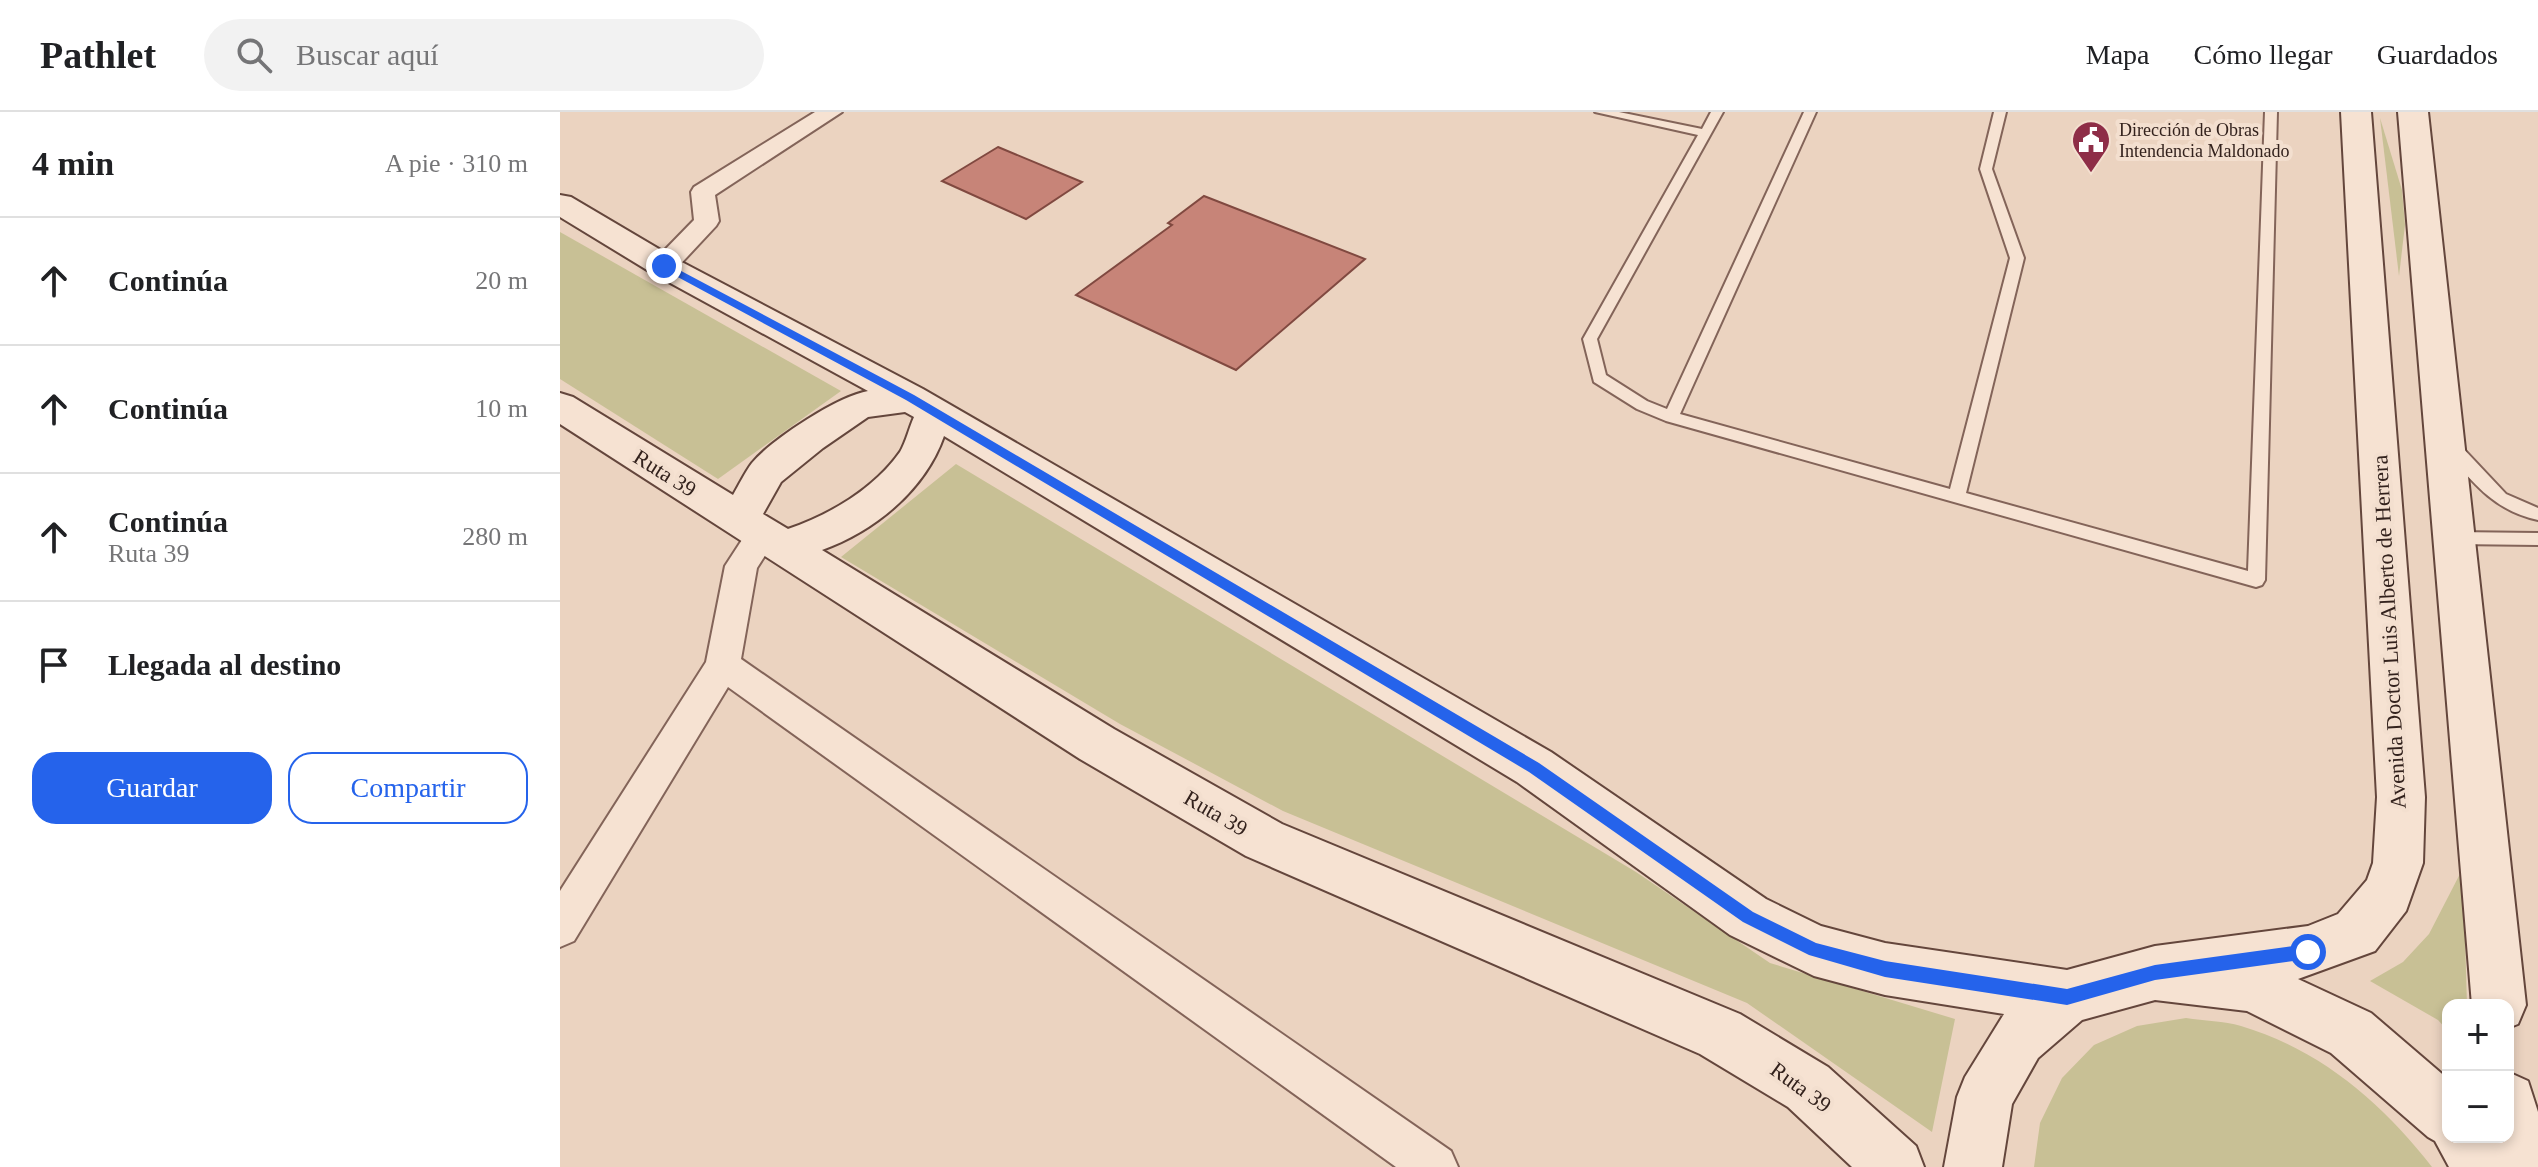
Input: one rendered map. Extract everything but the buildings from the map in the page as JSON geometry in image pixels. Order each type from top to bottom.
[{"type":"main road","name":"Avenida Doctor Luis Alberto de Herrera","points":[[2155,973],[2308,952],[2356,933],[2388,894],[2398,863],[2401,797],[2356,112]]},
{"type":"main road","points":[[2413,112],[2498,999]]},
{"type":"main road","points":[[560,204],[664,266],[922,406],[1534,767],[1748,917],[1814,950],[1885,969],[2067,997],[2155,973],[2251,985],[2351,1033],[2442,1112]]},
{"type":"main road","name":"Ruta 39","points":[[560,406],[1097,744],[1264,840],[1720,1034],[1808,1087],[1895,1167]]},
{"type":"main road","points":[[858,406],[922,406],[917,458],[884,494],[835,529],[761,534],[767,472],[809,438],[858,406]]},
{"type":"main road","points":[[1973,1167],[1985,1097],[2018,1038],[2067,997]]},
{"type":"main road","points":[[2467,1143],[2484,1167]]},
{"type":"main road","points":[[2513,1143],[2516,1167]]},
{"type":"street","points":[[664,266],[707,221],[703,192],[831,112]]},
{"type":"street","points":[[560,927],[723,665],[741,566],[761,534]]},
{"type":"street","points":[[723,665],[1435,1167]]},
{"type":"lane","points":[[1601,112],[1705,133]]},
{"type":"lane","points":[[1717,112],[1590,339],[1599,378],[1642,405],[1671,417],[2256,580],[2271,112]]},
{"type":"lane","points":[[1671,417],[1810,112]]},
{"type":"lane","points":[[1957,495],[2017,258],[1986,169],[2000,112]]},
{"type":"lane","points":[[2445,440],[2503,503],[2523,513],[2538,514]]},
{"type":"lane","points":[[2454,538],[2538,539]]},
{"type":"shaded area","points":[[2380,118],[2402,190],[2405,225],[2399,276]]},
{"type":"shaded area","points":[[560,232],[841,391],[718,479],[560,379]]},
{"type":"shaded area","points":[[956,464],[1636,872],[1770,963],[1955,1019],[1932,1132],[1747,1003],[1283,811],[1120,724],[841,557]]},
{"type":"shaded area","points":[[2463,868],[2467,999],[2442,999],[2442,1024],[2370,981],[2403,962],[2429,934]]},
{"type":"shaded area","points":[[2186,1018],[2241,1026],[2270,1036],[2323,1064],[2371,1101],[2432,1167],[2034,1167],[2040,1123],[2062,1078],[2094,1045],[2137,1026]]},
{"type":"place","name":"Dirección de Obras Intendencia Maldonado","points":[[2091,174]]},
{"type":"route","points":[[664,266],[910,398],[1534,767],[1748,917],[1814,950],[1885,969],[2067,997],[2155,973],[2308,952]]}]
